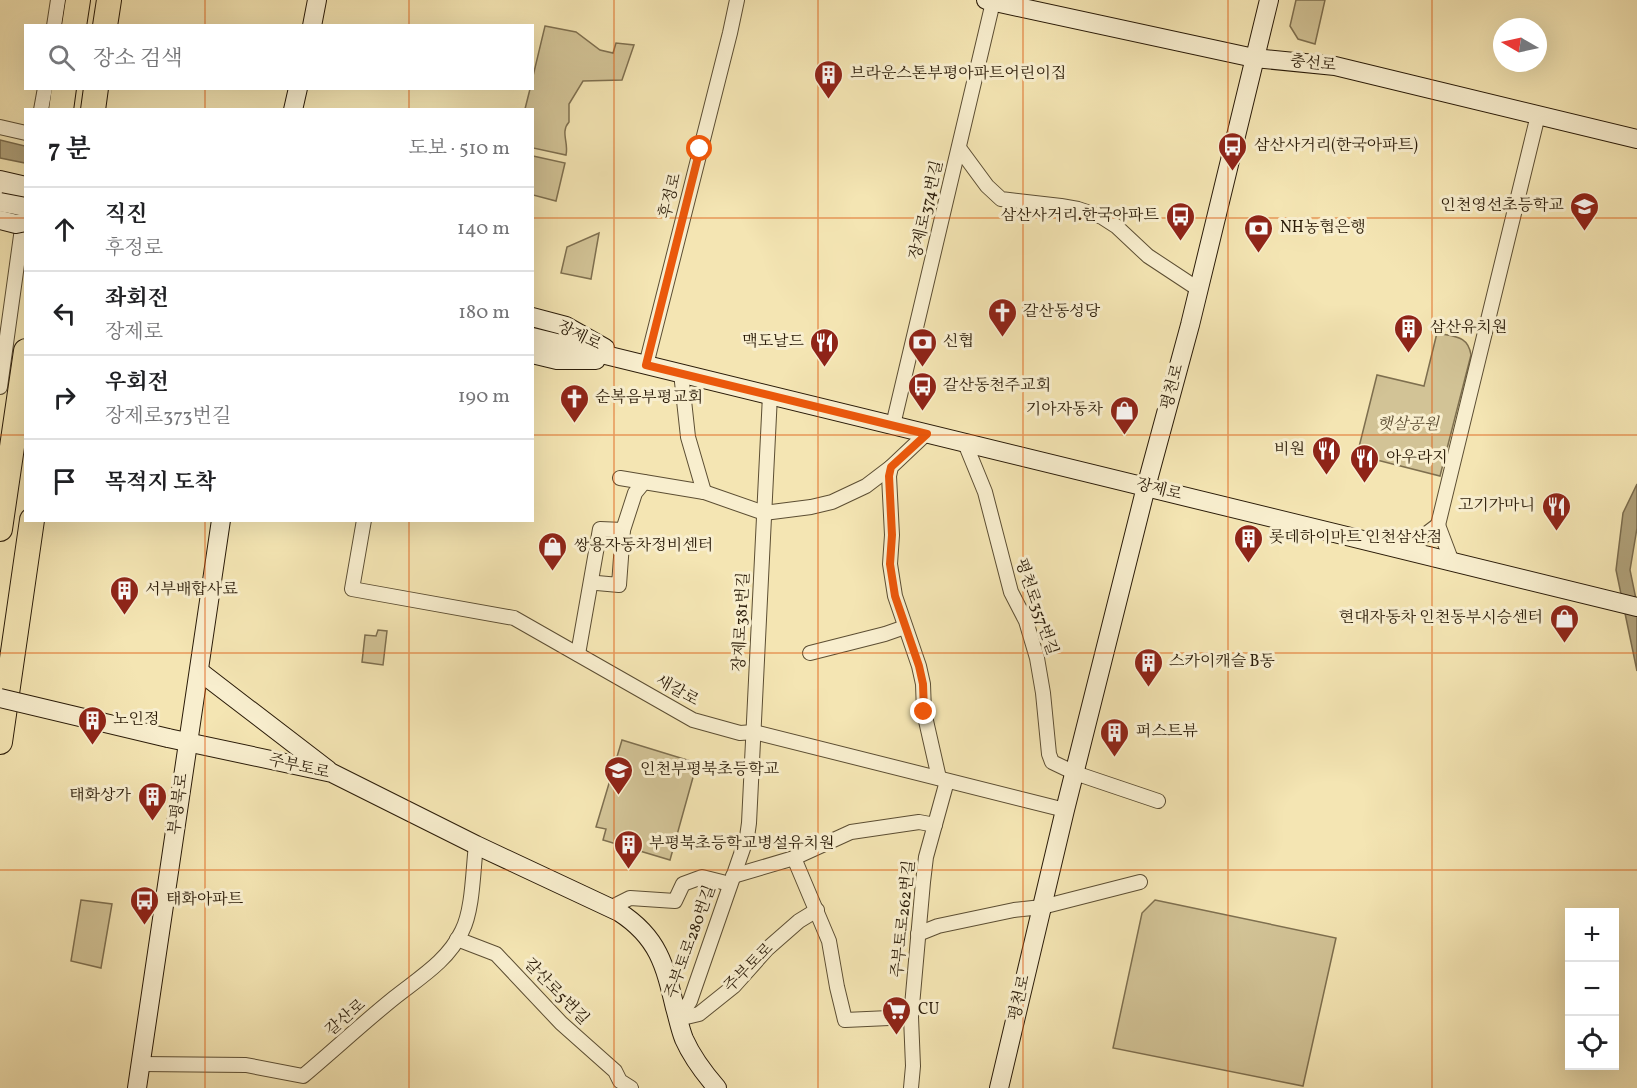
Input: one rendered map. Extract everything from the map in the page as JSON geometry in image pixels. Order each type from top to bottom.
[{"type":"highway","points":[[74,24],[78,0]]},
{"type":"highway","points":[[105,24],[109,0]]},
{"type":"highway","points":[[61,108],[64,90]]},
{"type":"highway","points":[[93,108],[96,90]]},
{"type":"highway","points":[[0,529],[24,365]]},
{"type":"highway","points":[[0,742],[32,522]]},
{"type":"main road","points":[[312,24],[317,0]]},
{"type":"main road","name":"평천로","points":[[999,1088],[1065,810],[1269,0]]},
{"type":"main road","name":"충선로","points":[[990,1],[1254,58],[1335,66],[1637,139]]},
{"type":"main road","points":[[293,108],[298,90]]},
{"type":"main road","points":[[0,180],[24,186]]},
{"type":"main road","points":[[0,202],[24,213]]},
{"type":"main road","points":[[0,220],[16,224],[24,214]]},
{"type":"main road","name":"장제로","points":[[534,318],[566,326],[624,360]]},
{"type":"main road","name":"장제로","points":[[534,337],[1637,607]]},
{"type":"main road","name":"장제로","points":[[534,354],[557,360],[624,360]]},
{"type":"main road","name":"부평북로","points":[[137,1088],[221,522]]},
{"type":"main road","points":[[199,671],[332,773]]},
{"type":"main road","name":"주부토로","points":[[0,698],[168,738],[332,773],[476,845],[610,908],[634,922],[653,944],[669,981],[683,1037],[692,1056],[717,1088]]},
{"type":"street","points":[[54,24],[58,0]]},
{"type":"street","name":"후정로","points":[[646,365],[737,0]]},
{"type":"street","name":"장제로374번길","points":[[893,425],[959,148],[990,1]]},
{"type":"street","points":[[41,108],[45,90]]},
{"type":"street","points":[[1452,562],[1438,525],[1538,115]]},
{"type":"street","points":[[0,128],[24,133]]},
{"type":"street","points":[[959,148],[987,186],[1000,199],[1061,206],[1102,217],[1116,226],[1148,256],[1198,289]]},
{"type":"street","points":[[0,190],[24,196]]},
{"type":"street","points":[[0,211],[24,213]]},
{"type":"street","points":[[0,387],[24,220]]},
{"type":"street","points":[[681,374],[688,437],[704,492]]},
{"type":"street","name":"장제로381번길","points":[[754,732],[770,395]]},
{"type":"street","points":[[620,478],[704,492],[764,513],[811,507],[832,502],[866,486],[927,434]]},
{"type":"street","name":"평천로357번길","points":[[965,443],[985,492],[1011,592],[1026,621],[1037,658],[1049,754],[1052,762],[1075,773]]},
{"type":"street","points":[[891,467],[889,476],[892,535],[890,564],[895,596],[923,684],[924,712],[943,780]]},
{"type":"street","points":[[597,583],[619,585],[623,530],[635,493],[644,482]]},
{"type":"street","name":"새갈로","points":[[364,522],[352,589],[514,618],[693,720],[740,733],[754,732],[1065,810]]},
{"type":"street","points":[[1405,550],[1438,525]]},
{"type":"street","points":[[578,654],[600,529],[623,530]]},
{"type":"street","points":[[810,652],[905,627]]},
{"type":"street","name":"주부토로280번길","points":[[678,1019],[690,1000],[747,837],[754,732]]},
{"type":"street","points":[[1075,773],[1158,801]]},
{"type":"street","name":"주부토로262번길","points":[[911,1088],[913,1066],[911,1017],[926,857],[935,825],[943,780]]},
{"type":"street","points":[[911,1017],[845,1020],[829,941],[794,858],[851,832],[919,822],[935,825]]},
{"type":"street","name":"갈산로","points":[[141,1064],[246,1065],[303,1076],[395,997],[432,970],[457,939],[467,916],[476,845]]},
{"type":"street","name":"주부토로280번길","points":[[731,880],[794,858]]},
{"type":"street","points":[[610,908],[630,898],[675,901],[683,884],[702,877],[731,880]]},
{"type":"street","points":[[918,934],[938,926],[1003,912],[1042,907],[1140,882]]},
{"type":"street","name":"주부토로","points":[[678,1019],[699,1014],[734,986],[767,949],[799,921],[817,910]]},
{"type":"street","name":"갈산로5번길","points":[[457,939],[496,954],[561,1023],[615,1071],[623,1086]]},
{"type":"green space","points":[[1296,0],[1325,0],[1315,44],[1298,39],[1290,26]]},
{"type":"green space","points":[[545,26],[576,32],[600,50],[613,53],[616,43],[634,45],[622,80],[583,81],[569,104],[569,122],[565,130],[566,155],[534,148],[534,108],[525,108],[530,90],[534,90],[534,72]]},
{"type":"green space","points":[[534,156],[565,163],[556,201],[534,195]]},
{"type":"green space","points":[[599,233],[591,279],[561,273],[567,247]]},
{"type":"green space","name":"햇살공원","points":[[1437,333],[1463,340],[1471,355],[1440,476],[1357,455],[1377,375],[1424,386]]},
{"type":"green space","points":[[378,630],[387,631],[383,665],[362,662],[365,635],[376,636]]},
{"type":"green space","points":[[622,740],[697,763],[670,860],[603,840],[606,829],[596,827]]},
{"type":"green space","points":[[81,900],[112,904],[101,968],[71,961]]},
{"type":"green space","points":[[1155,900],[1336,938],[1303,1086],[1113,1048],[1142,913]]},
{"type":"shaded area","points":[[0,140],[24,146],[24,163],[0,158]]},
{"type":"shaded area","points":[[1637,484],[1637,528],[1630,570],[1637,604],[1637,671],[1616,570],[1623,513]]},
{"type":"place","name":"브라운스톤부평아파트어린이집","points":[[829,100]]},
{"type":"place","name":"삼산사거리(한국아파트)","points":[[1233,172]]},
{"type":"place","name":"인천영선초등학교","points":[[1585,232]]},
{"type":"place","name":"삼산사거리.한국아파트","points":[[1180,242]]},
{"type":"place","name":"NH농협은행","points":[[1259,254]]},
{"type":"place","name":"갈산동성당","points":[[1002,338]]},
{"type":"place","name":"삼산유치원","points":[[1409,354]]},
{"type":"place","name":"맥도날드","points":[[825,368]]},
{"type":"place","name":"신협","points":[[922,368]]},
{"type":"place","name":"갈산동천주교회","points":[[922,412]]},
{"type":"place","name":"순복음부평교회","points":[[574,424]]},
{"type":"place","name":"기아자동차","points":[[1124,436]]},
{"type":"place","name":"비원","points":[[1326,476]]},
{"type":"place","name":"아우라지","points":[[1365,484]]},
{"type":"place","name":"고기가마니","points":[[1556,532]]},
{"type":"place","name":"롯데하이마트 인천삼산점","points":[[1248,564]]},
{"type":"place","name":"쌍용자동차정비센터","points":[[553,572]]},
{"type":"place","name":"서부배합사료","points":[[124,616]]},
{"type":"place","name":"현대자동차 인천동부시승센터","points":[[1564,644]]},
{"type":"place","name":"스카이캐슬 B동","points":[[1148,688]]},
{"type":"place","name":"노인정","points":[[92,746]]},
{"type":"place","name":"퍼스트뷰","points":[[1115,758]]},
{"type":"place","name":"인천부평북초등학교","points":[[619,796]]},
{"type":"place","name":"태화상가","points":[[152,822]]},
{"type":"place","name":"부평북초등학교병설유치원","points":[[628,870]]},
{"type":"place","name":"태화아파트","points":[[145,926]]},
{"type":"place","name":"CU","points":[[897,1036]]},
{"type":"route","points":[[700,149],[646,365],[927,434],[891,467],[889,476],[892,535],[890,564],[895,596],[919,666],[923,684],[924,712]]}]
